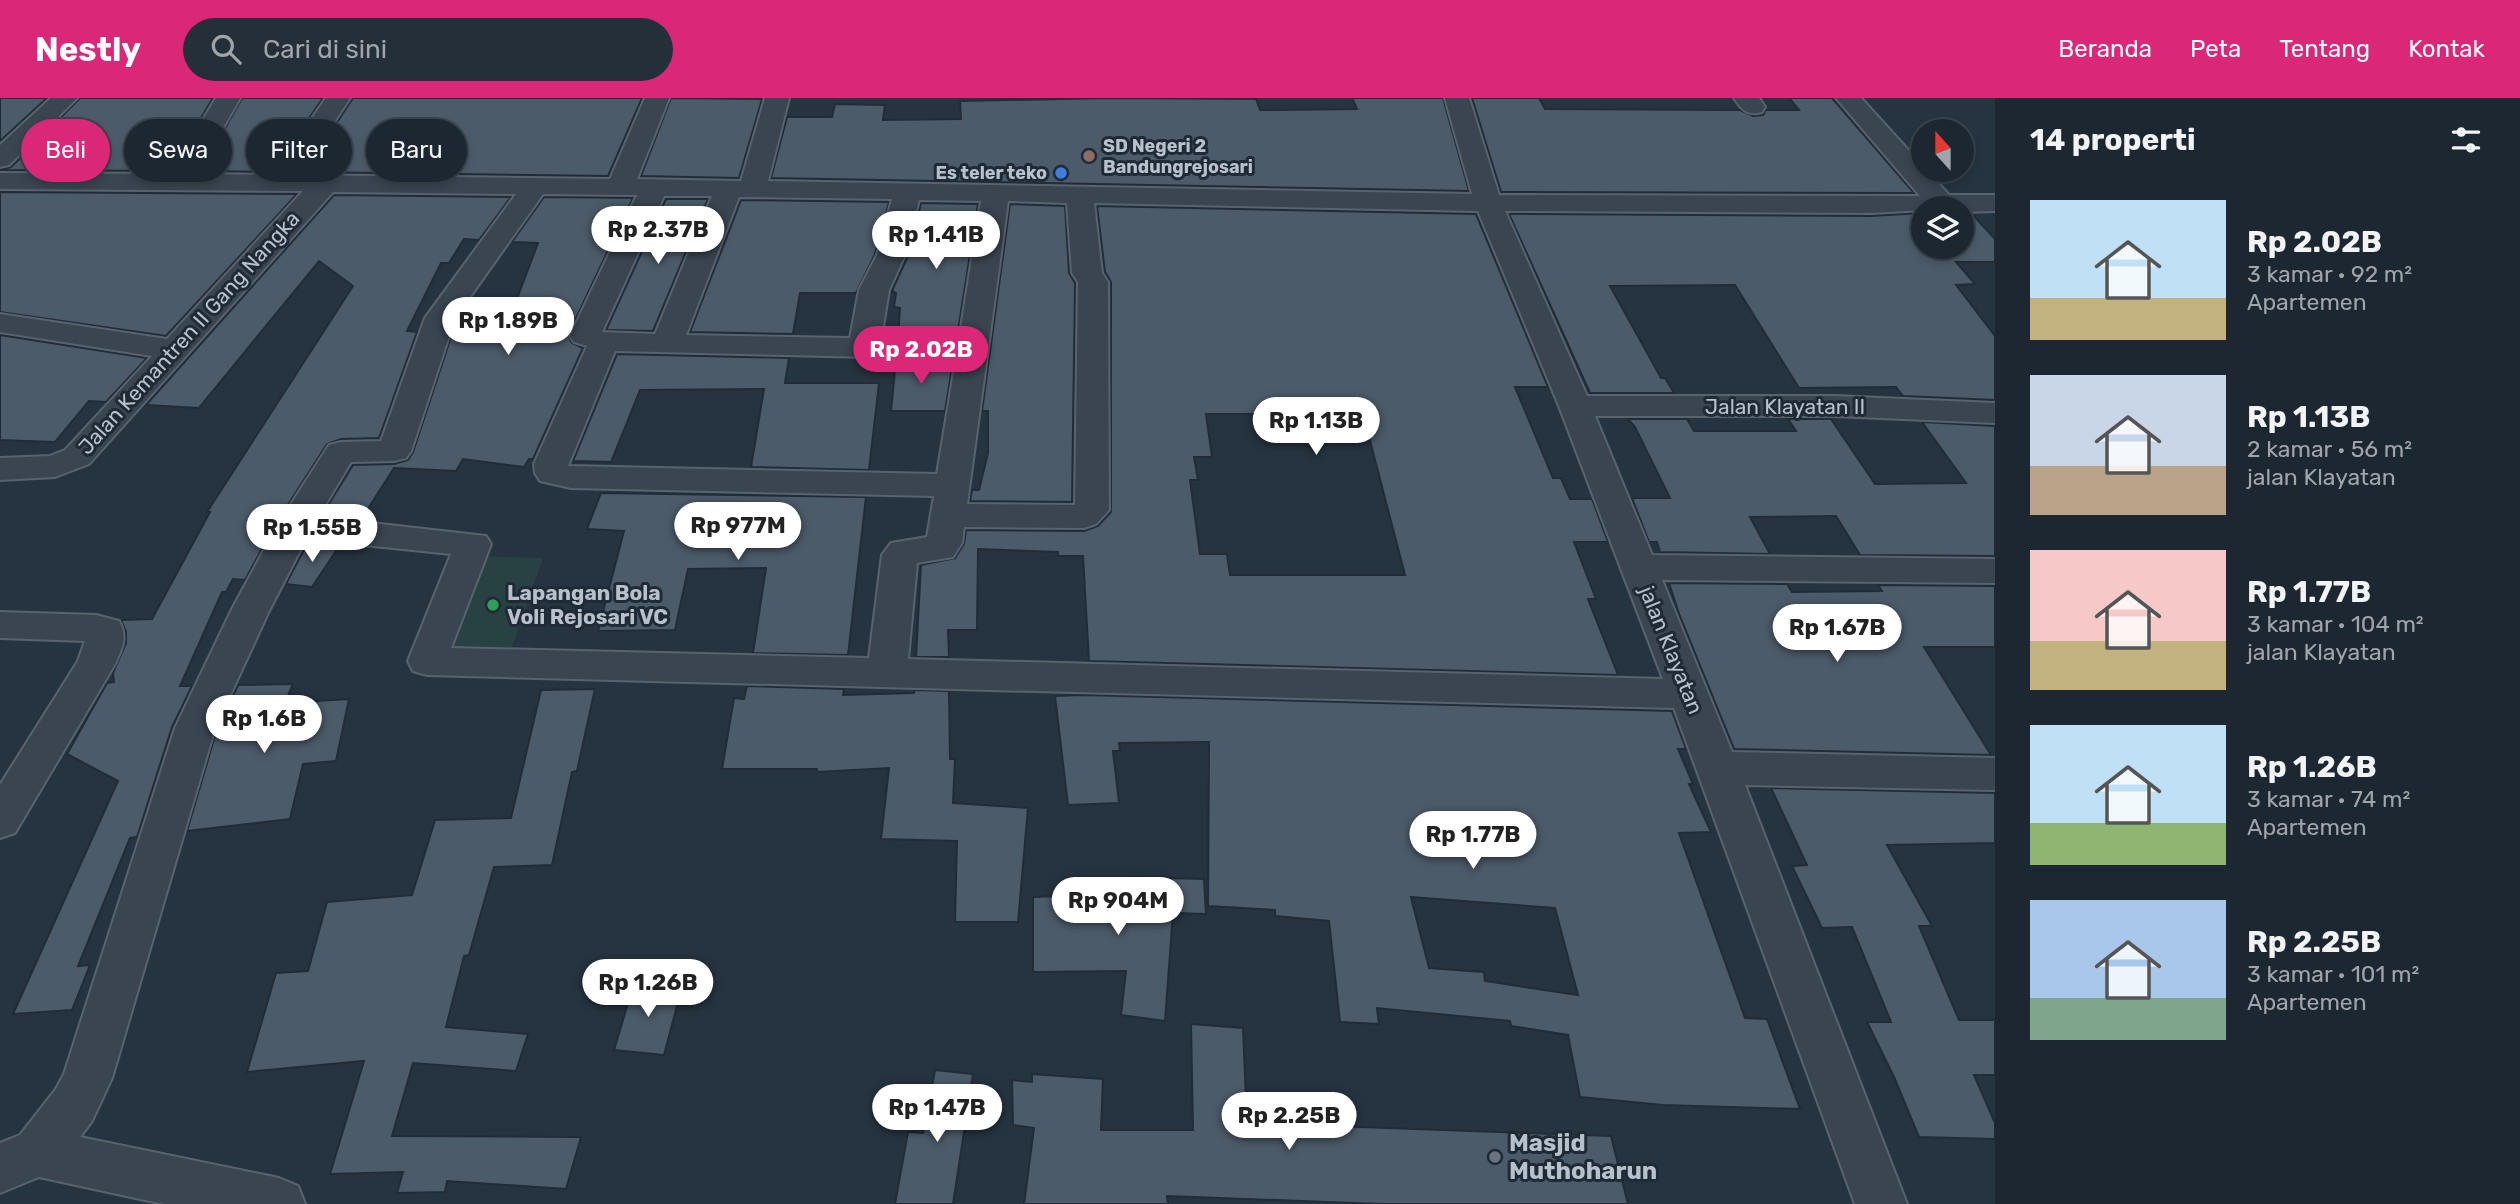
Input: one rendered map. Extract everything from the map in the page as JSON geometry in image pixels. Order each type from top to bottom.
[{"type":"street","points":[[4,178],[65,98]]},
{"type":"street","points":[[178,184],[228,98]]},
{"type":"street","points":[[280,184],[338,98]]},
{"type":"street","points":[[620,188],[657,98]]},
{"type":"street","points":[[667,343],[741,190],[777,98]]},
{"type":"street","name":"jalan Klayatan","points":[[1457,98],[1488,203],[1575,407],[1689,694],[1881,1204]]},
{"type":"street","points":[[1848,98],[1935,196]]},
{"type":"street","points":[[4,178],[178,184],[535,186],[1488,203],[1911,204]]},
{"type":"street","name":"Jalan Kemantren II Gang Nangka","points":[[0,469],[55,466],[77,457],[326,183]]},
{"type":"street","points":[[19,1160],[75,1105],[87,1078],[195,728],[250,611],[295,526],[341,453],[394,451],[440,317],[535,186]]},
{"type":"street","points":[[654,188],[584,336],[604,342],[971,350]]},
{"type":"street","points":[[864,348],[874,290],[891,255],[907,192]]},
{"type":"street","points":[[887,673],[900,555],[940,548],[944,542],[996,193]]},
{"type":"street","points":[[604,342],[551,464],[552,473],[570,477],[950,500],[1070,517],[1084,516],[1092,510],[1093,282],[1087,273],[1080,195]]},
{"type":"street","points":[[1974,203],[1995,203]]},
{"type":"street","points":[[0,324],[175,350]]},
{"type":"street","name":"Jalan Klayatan II","points":[[1575,407],[1835,406],[1995,413]]},
{"type":"street","points":[[295,526],[473,544],[427,661],[1689,694]]},
{"type":"street","points":[[1639,567],[1995,571]]},
{"type":"street","points":[[0,625],[96,628],[106,631],[104,645],[96,664],[0,821]]},
{"type":"street","points":[[1718,768],[1995,774]]},
{"type":"street","points":[[19,1160],[279,1204]]},
{"type":"green space","name":"Lapangan Bola Voli Rejosari VC","points":[[477,556],[543,558],[510,653],[441,652]]},
{"type":"building","points":[[0,98],[47,98],[21,119],[0,141]]},
{"type":"building","points":[[80,98],[213,98],[200,119],[124,119],[124,171],[110,171],[110,119],[59,119]]},
{"type":"building","points":[[242,98],[323,98],[309,119],[246,119],[246,172],[232,171],[230,119]]},
{"type":"building","points":[[353,98],[642,98],[608,176],[467,174],[467,119],[366,119],[366,173],[352,173],[352,119],[339,119]]},
{"type":"building","points":[[671,98],[762,99],[739,178],[641,176]]},
{"type":"building","points":[[1352,98],[1443,98],[1469,191],[771,178],[787,117],[832,117],[835,104],[885,105],[883,120],[961,119],[960,101],[1256,99],[1260,110],[1357,109]]},
{"type":"building","points":[[1472,98],[1539,98],[1545,109],[1740,110],[1753,116],[1763,115],[1766,110],[1799,110],[1789,98],[1832,98],[1914,193],[1501,192]]},
{"type":"building","points":[[21,157],[21,170],[0,170],[11,167]]},
{"type":"building","points":[[0,192],[297,194],[166,336],[0,312]]},
{"type":"building","points":[[334,195],[511,197],[479,240],[464,239],[449,263],[441,263],[407,331],[417,332],[379,438],[341,439],[327,444],[275,525],[245,580],[233,579],[226,592],[222,592],[180,686],[192,686],[172,727],[137,837],[130,838],[78,966],[90,965],[72,1010],[13,1014],[118,781],[67,754],[107,683],[114,682],[113,673],[126,643],[126,632],[121,620],[152,619],[210,512],[207,512],[353,286],[319,261],[199,408],[146,405]]},
{"type":"building","points":[[544,197],[633,198],[568,335],[572,343],[583,348],[533,459],[529,459],[524,467],[463,459],[456,471],[394,468],[364,515],[358,519],[322,515],[353,465],[394,464],[408,460],[452,334],[502,338],[538,243],[512,242]]},
{"type":"building","points":[[666,199],[708,199],[653,331],[606,330]]},
{"type":"building","points":[[741,200],[889,202],[875,254],[856,293],[800,293],[793,334],[690,332]]},
{"type":"building","points":[[921,203],[978,204],[957,337],[898,337],[900,308],[894,307],[896,293],[892,291],[908,256]]},
{"type":"building","points":[[1010,204],[1065,206],[1069,273],[1075,283],[1072,502],[970,501],[972,490],[979,490],[988,453],[988,411],[982,411]]},
{"type":"building","points":[[1097,206],[1476,214],[1548,387],[1515,387],[1553,478],[1561,478],[1570,499],[1592,499],[1608,542],[1574,542],[1596,599],[1588,599],[1618,675],[1089,661],[1083,556],[1058,556],[1058,552],[978,549],[977,630],[948,630],[949,657],[916,657],[921,565],[955,558],[964,544],[966,530],[1084,531],[1098,526],[1111,512],[1111,282],[1105,272]],"holes":[[[1206,414],[1363,414],[1405,575],[1230,575],[1227,554],[1200,554],[1190,480],[1198,480],[1194,457],[1212,457]]]},
{"type":"building","points":[[1509,214],[1871,216],[1911,214],[1911,259],[1974,259],[1974,216],[1995,239],[1995,262],[1956,262],[1975,284],[1956,285],[1995,336],[1995,400],[1903,396],[1896,387],[1799,388],[1735,285],[1610,286],[1661,378],[1665,378],[1674,393],[1590,393]]},
{"type":"building","points":[[0,335],[147,358],[106,402],[89,401],[55,442],[0,440]]},
{"type":"building","points":[[617,354],[789,358],[785,383],[879,383],[869,470],[751,467],[764,389],[640,390],[611,462],[573,461]]},
{"type":"building","points":[[896,360],[953,362],[945,411],[891,411]]},
{"type":"building","points":[[1628,419],[1687,419],[1694,431],[1796,431],[1788,419],[1831,419],[1875,484],[1966,483],[1922,422],[1995,426],[1995,556],[1860,555],[1836,516],[1750,517],[1770,554],[1660,552],[1657,542],[1649,542],[1632,498],[1670,498],[1635,427]]},
{"type":"building","points":[[601,493],[866,497],[848,655],[753,653],[766,568],[688,569],[675,630],[598,631],[624,531],[587,529]]},
{"type":"building","points":[[308,542],[340,545],[312,587],[286,584]]},
{"type":"building","points":[[1669,583],[1787,584],[1792,592],[1882,591],[1878,585],[1995,586],[1995,647],[1924,647],[1991,755],[1734,749]]},
{"type":"building","points":[[293,684],[285,703],[349,699],[336,761],[303,764],[290,819],[187,831],[217,729],[238,685]]},
{"type":"building","points":[[747,686],[844,689],[843,695],[914,693],[914,690],[949,691],[950,759],[955,759],[953,803],[1028,808],[1018,922],[955,922],[957,841],[881,839],[889,768],[817,772],[817,769],[722,769],[734,698],[744,699]]},
{"type":"building","points":[[595,689],[577,771],[572,772],[552,865],[494,867],[469,955],[464,956],[446,1027],[528,1034],[516,1071],[413,1063],[392,1136],[581,1137],[566,1189],[447,1181],[445,1192],[397,1193],[403,1172],[330,1174],[364,1061],[247,1072],[276,973],[308,971],[327,902],[412,895],[435,820],[511,818],[541,690]]},
{"type":"building","points":[[1055,696],[1672,711],[1686,749],[1678,749],[1693,784],[1689,784],[1711,832],[1679,833],[1745,1018],[1767,1019],[1800,1109],[1663,1105],[1580,1097],[1568,1035],[1511,1026],[1510,1021],[1377,1008],[1379,1024],[1340,1022],[1329,921],[1275,916],[1275,910],[1208,906],[1209,742],[1119,743],[1120,751],[1113,751],[1119,803],[1068,805]],"holes":[[[1411,897],[1555,908],[1578,995],[1485,981],[1484,972],[1429,968]]]},
{"type":"building","points":[[1771,788],[1995,793],[1995,843],[1887,845],[1932,926],[1919,926],[1959,1020],[1995,1020],[1995,1075],[1974,1075],[1995,1123],[1995,1139],[1919,1137],[1867,1022],[1891,1022],[1852,927],[1822,928],[1792,866],[1807,865]]},
{"type":"building","points":[[1131,877],[1204,879],[1206,914],[1173,913],[1165,1021],[1121,1015],[1126,971],[1033,972],[1033,897],[1131,893]]},
{"type":"building","points":[[634,983],[682,987],[664,1055],[614,1050]]},
{"type":"building","points":[[1191,1024],[1243,1028],[1247,1123],[1611,1136],[1628,1204],[1380,1204],[1167,1196],[1168,1204],[1024,1204],[1034,1128],[1013,1125],[1012,1080],[1032,1082],[1032,1074],[1103,1079],[1101,1130],[1193,1130]]},
{"type":"building","points":[[935,1070],[973,1074],[953,1204],[895,1204],[908,1132],[923,1133]]},
{"type":"place","name":"SD Negeri 2 Bandungrejosari","points":[[1089,156]]},
{"type":"place","name":"Es teler teko","points":[[1061,173]]},
{"type":"place","name":"Lapangan Bola Voli Rejosari VC","points":[[493,605]]},
{"type":"place","name":"Masjid Muthoharun","points":[[1495,1157]]}]
